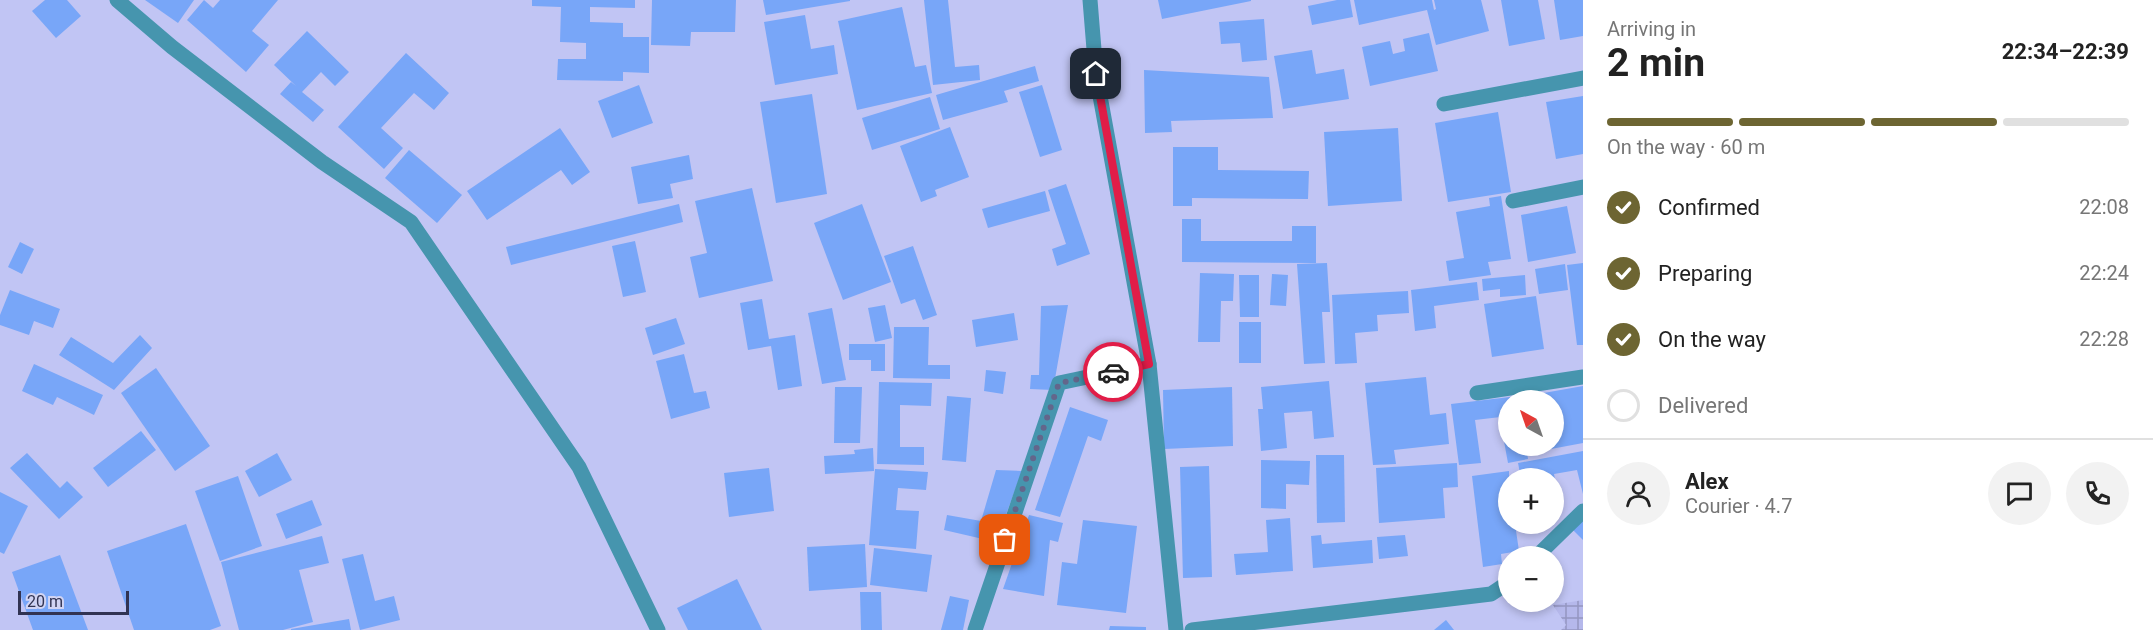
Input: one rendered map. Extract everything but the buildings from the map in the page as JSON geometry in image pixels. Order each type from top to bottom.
[{"type":"street","points":[[117,0],[172,47],[322,162],[411,222],[579,467],[658,630]]},
{"type":"street","points":[[1090,0],[1096,74],[1149,364],[1176,630]]},
{"type":"street","points":[[1444,104],[1583,78]]},
{"type":"street","points":[[1514,201],[1583,187]]},
{"type":"street","points":[[975,630],[1059,383],[1149,364]]},
{"type":"street","points":[[1477,393],[1583,376]]},
{"type":"street","points":[[1547,546],[1583,511]]},
{"type":"street","points":[[1192,630],[1491,594],[1498,589]]},
{"type":"shaded area","points":[[1583,600],[1583,630],[1561,630],[1566,625],[1558,612],[1564,612],[1564,603]]},
{"type":"way so far","points":[[1005,540],[1059,383],[1113,372]]},
{"type":"route","points":[[1096,74],[1149,364],[1113,372]]}]
